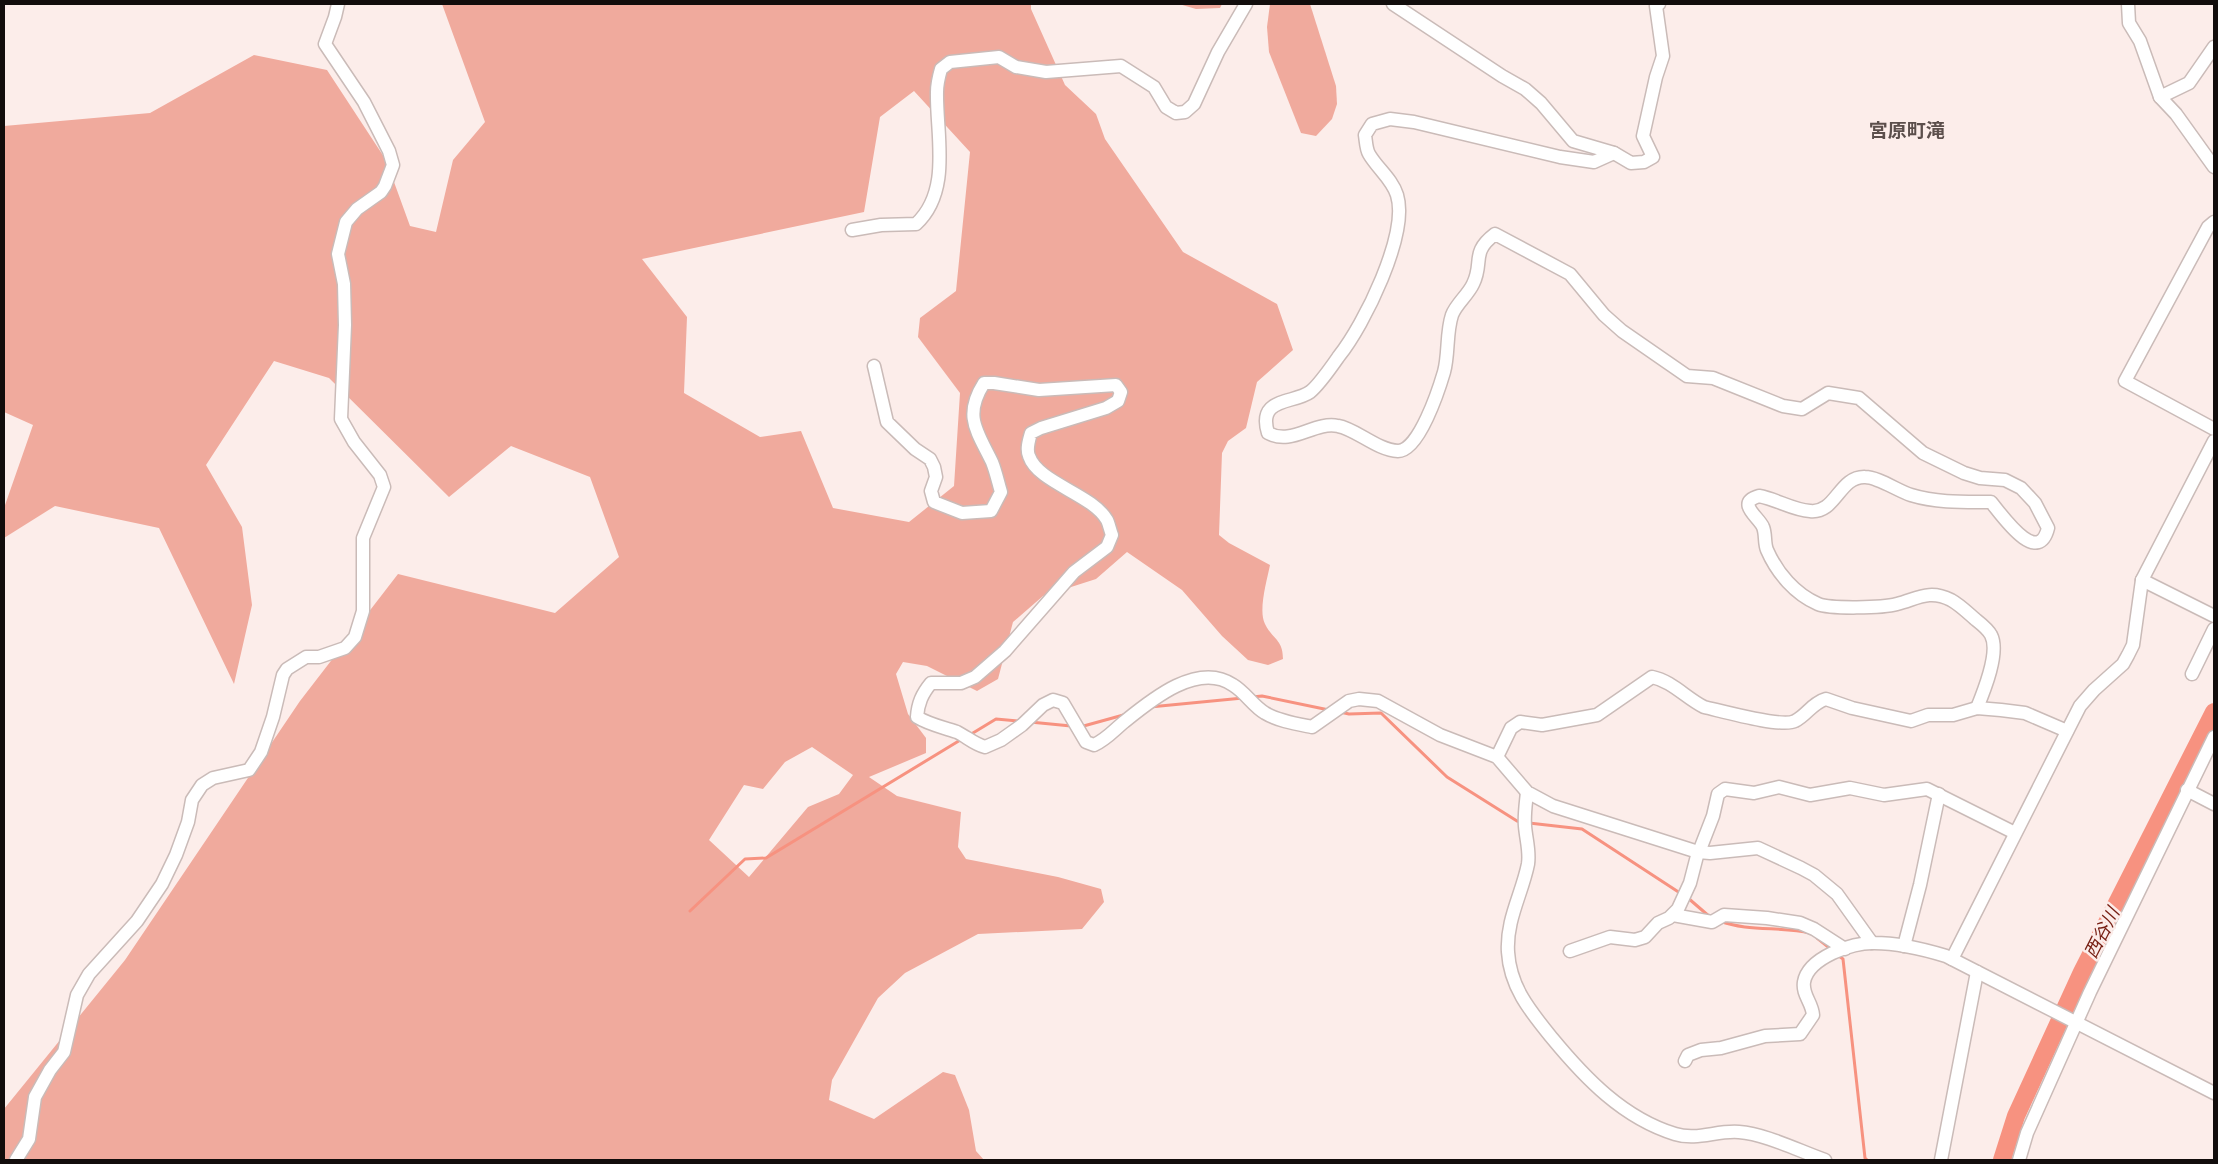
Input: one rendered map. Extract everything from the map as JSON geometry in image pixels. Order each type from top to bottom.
[{"type":"street","points":[[16,1160],[30,1139],[35,1097],[50,1070],[64,1052],[77,995],[89,974],[136,921],[162,884],[176,855],[188,822],[192,800],[202,785],[213,778],[249,770],[261,752],[273,717],[283,675],[287,669],[306,657],[319,657],[345,648],[355,637],[363,611],[363,538],[384,487],[380,475],[354,442],[341,419],[345,325],[344,284],[338,254],[346,222],[357,209],[381,192],[392,165],[389,151],[364,102],[325,44],[338,4]]},
{"type":"street","points":[[852,230],[881,225],[916,224],[924,217],[931,204],[940,171],[937,89],[941,69],[950,62],[999,56],[1016,67],[1046,72],[1121,66],[1154,87],[1166,107],[1176,113],[1185,112],[1194,104],[1218,52],[1246,4]]},
{"type":"street","points":[[1394,4],[1502,76],[1525,89],[1541,103],[1573,142],[1614,153],[1631,163],[1644,162],[1653,157],[1643,136],[1656,77],[1664,56],[1656,6],[1658,4]]},
{"type":"street","points":[[2128,4],[2129,23],[2140,41],[2160,97],[2176,114],[2214,167]]},
{"type":"street","points":[[2160,97],[2188,83],[2214,47]]},
{"type":"street","points":[[1614,153],[1594,162],[1560,157],[1414,122],[1390,120],[1372,124],[1365,135],[1368,152],[1396,192],[1400,206],[1399,218],[1384,274],[1350,342],[1310,392],[1278,403],[1270,410],[1266,425],[1268,433],[1286,438],[1328,426],[1339,426],[1370,442],[1398,451],[1406,448],[1419,435],[1444,372],[1452,314],[1474,282],[1479,251],[1484,242],[1495,234],[1570,274],[1604,315],[1622,331],[1687,376],[1713,378],[1784,406],[1802,409],[1828,393],[1860,398],[1923,453],[1964,473],[1980,478],[2005,480],[2021,488],[2035,503],[2048,528],[2047,534],[2039,542],[2032,543],[2014,531],[1991,502],[1931,500],[1911,495],[1866,477],[1848,482],[1823,510],[1810,512],[1759,496],[1752,499],[1750,503],[1750,510],[1762,525],[1767,550],[1776,565],[1794,589],[1813,602],[1836,607],[1892,605],[1916,596],[1933,596],[1951,600],[1990,632],[1994,652],[1977,708]]},
{"type":"street","points":[[2214,222],[2208,227],[2125,381],[2214,429]]},
{"type":"street","points":[[874,366],[886,422],[915,450],[930,459],[936,477],[931,491],[934,502],[962,513],[991,511],[1001,492],[993,465],[973,422],[972,408],[984,383],[1039,390],[1116,386],[1120,392],[1118,401],[1106,408],[1041,428],[1031,433],[1028,446],[1029,457],[1041,473],[1064,486],[1096,509],[1106,519],[1112,535],[1107,547],[1074,572],[1005,652],[975,677],[961,683],[931,683],[923,693],[918,705],[917,717],[928,723],[959,733],[975,744],[985,747],[1001,740],[1036,714],[1042,705],[1053,700],[1063,703],[1086,742],[1094,744],[1105,740],[1124,722],[1168,690],[1186,681],[1207,677],[1232,684],[1264,713],[1292,723],[1312,727],[1349,701],[1359,699],[1378,701],[1440,735],[1497,757],[1527,792],[1553,806],[1699,852],[1710,853],[1758,848],[1801,868],[1814,875],[1837,894],[1872,943]]},
{"type":"street","points":[[1952,959],[2080,706],[2094,690],[2123,664],[2128,655],[2133,645],[2142,580],[2214,441]]},
{"type":"street","points":[[2142,580],[2214,616]]},
{"type":"street","points":[[2192,674],[2214,629]]},
{"type":"street","points":[[1497,757],[1511,728],[1520,722],[1542,725],[1597,715],[1652,677],[1662,679],[1693,702],[1704,707],[1783,723],[1797,720],[1811,706],[1826,699],[1852,708],[1911,721],[1928,715],[1953,714],[1977,708],[2025,713],[2067,731]]},
{"type":"street","points":[[2019,1160],[2028,1133],[2090,992],[2214,737]]},
{"type":"street","points":[[1570,951],[1610,937],[1635,940],[1642,938],[1658,923],[1673,915],[1689,888],[1699,852],[1713,816],[1718,794],[1723,789],[1754,793],[1780,787],[1810,795],[1850,788],[1884,795],[1921,788],[1939,794],[2015,834]]},
{"type":"street","points":[[2188,790],[2214,804]]},
{"type":"street","points":[[1527,792],[1524,827],[1529,856],[1509,922],[1508,952],[1517,990],[1575,1066],[1597,1088],[1613,1100],[1662,1130],[1692,1137],[1743,1132],[1825,1160]]},
{"type":"street","points":[[1904,946],[1920,885],[1939,794]]},
{"type":"street","points":[[1673,915],[1712,922],[1724,915],[1768,918],[1800,923],[1814,929],[1845,949]]},
{"type":"street","points":[[1685,1060],[1688,1055],[1701,1050],[1721,1048],[1770,1035],[1800,1034],[1813,1015],[1810,1001],[1805,994],[1804,988],[1809,971],[1822,959],[1845,949],[1872,943],[1904,946],[1936,953],[1952,959],[2214,1093]]},
{"type":"street","points":[[1941,1160],[1977,972]]},
{"type":"shaded area","points":[[442,4],[1031,4],[1031,9],[1065,85],[1096,114],[1105,139],[1183,252],[1277,304],[1293,350],[1257,382],[1246,428],[1228,441],[1222,453],[1219,535],[1229,543],[1270,565],[1262,611],[1265,624],[1281,647],[1283,659],[1268,665],[1248,660],[1222,636],[1182,590],[1127,552],[1096,579],[1043,596],[1013,622],[998,679],[977,691],[927,666],[903,662],[896,674],[908,714],[926,738],[926,753],[869,777],[897,796],[961,812],[958,847],[966,859],[1058,877],[1101,889],[1104,902],[1082,929],[978,934],[905,973],[878,998],[832,1080],[829,1100],[874,1119],[943,1072],[955,1075],[969,1110],[976,1151],[984,1160],[4,1160],[4,1109],[125,960],[300,701],[398,574],[555,613],[619,557],[590,477],[511,446],[449,497],[329,378],[274,361],[206,465],[242,527],[252,605],[234,684],[159,528],[55,506],[4,538],[4,508],[33,425],[4,412],[4,126],[150,113],[254,55],[327,70],[386,160],[410,226],[436,232],[453,160],[485,122]],"holes":[[[914,91],[970,152],[956,291],[920,318],[918,337],[960,393],[954,486],[909,522],[833,508],[801,431],[760,437],[684,393],[687,317],[642,259],[864,212],[880,117]],[[812,747],[853,775],[839,794],[808,807],[749,877],[709,840],[744,785],[763,789],[785,762]]]},
{"type":"shaded area","points":[[1179,4],[1222,4],[1220,8],[1196,9]]},
{"type":"shaded area","points":[[1270,4],[1310,4],[1336,86],[1337,104],[1332,119],[1316,136],[1301,133],[1269,52],[1267,27]]},
{"type":"waterway","points":[[1252,697],[1262,696],[1329,710]]},
{"type":"waterway","points":[[1150,707],[1243,698]]},
{"type":"waterway","points":[[1340,712],[1349,714],[1381,713],[1447,777],[1517,821],[1523,822]]},
{"type":"waterway","name":"西谷川","points":[[2002,1160],[2016,1116],[2082,972],[2214,712]]},
{"type":"waterway","points":[[1080,727],[1127,714]]},
{"type":"waterway","points":[[968,736],[996,719],[1019,721]]},
{"type":"waterway","points":[[1030,722],[1071,726]]},
{"type":"waterway","points":[[690,911],[745,859],[766,858],[962,739]]},
{"type":"waterway","points":[[1529,823],[1582,829],[1680,893]]},
{"type":"waterway","points":[[1688,898],[1710,917]]},
{"type":"waterway","points":[[1720,921],[1742,927],[1810,933]]},
{"type":"waterway","points":[[1817,938],[1832,950]]},
{"type":"waterway","points":[[1836,954],[1843,959],[1865,1158],[1867,1160]]},
{"type":"district","name":"宮原町滝","points":[[1907,130]]}]
